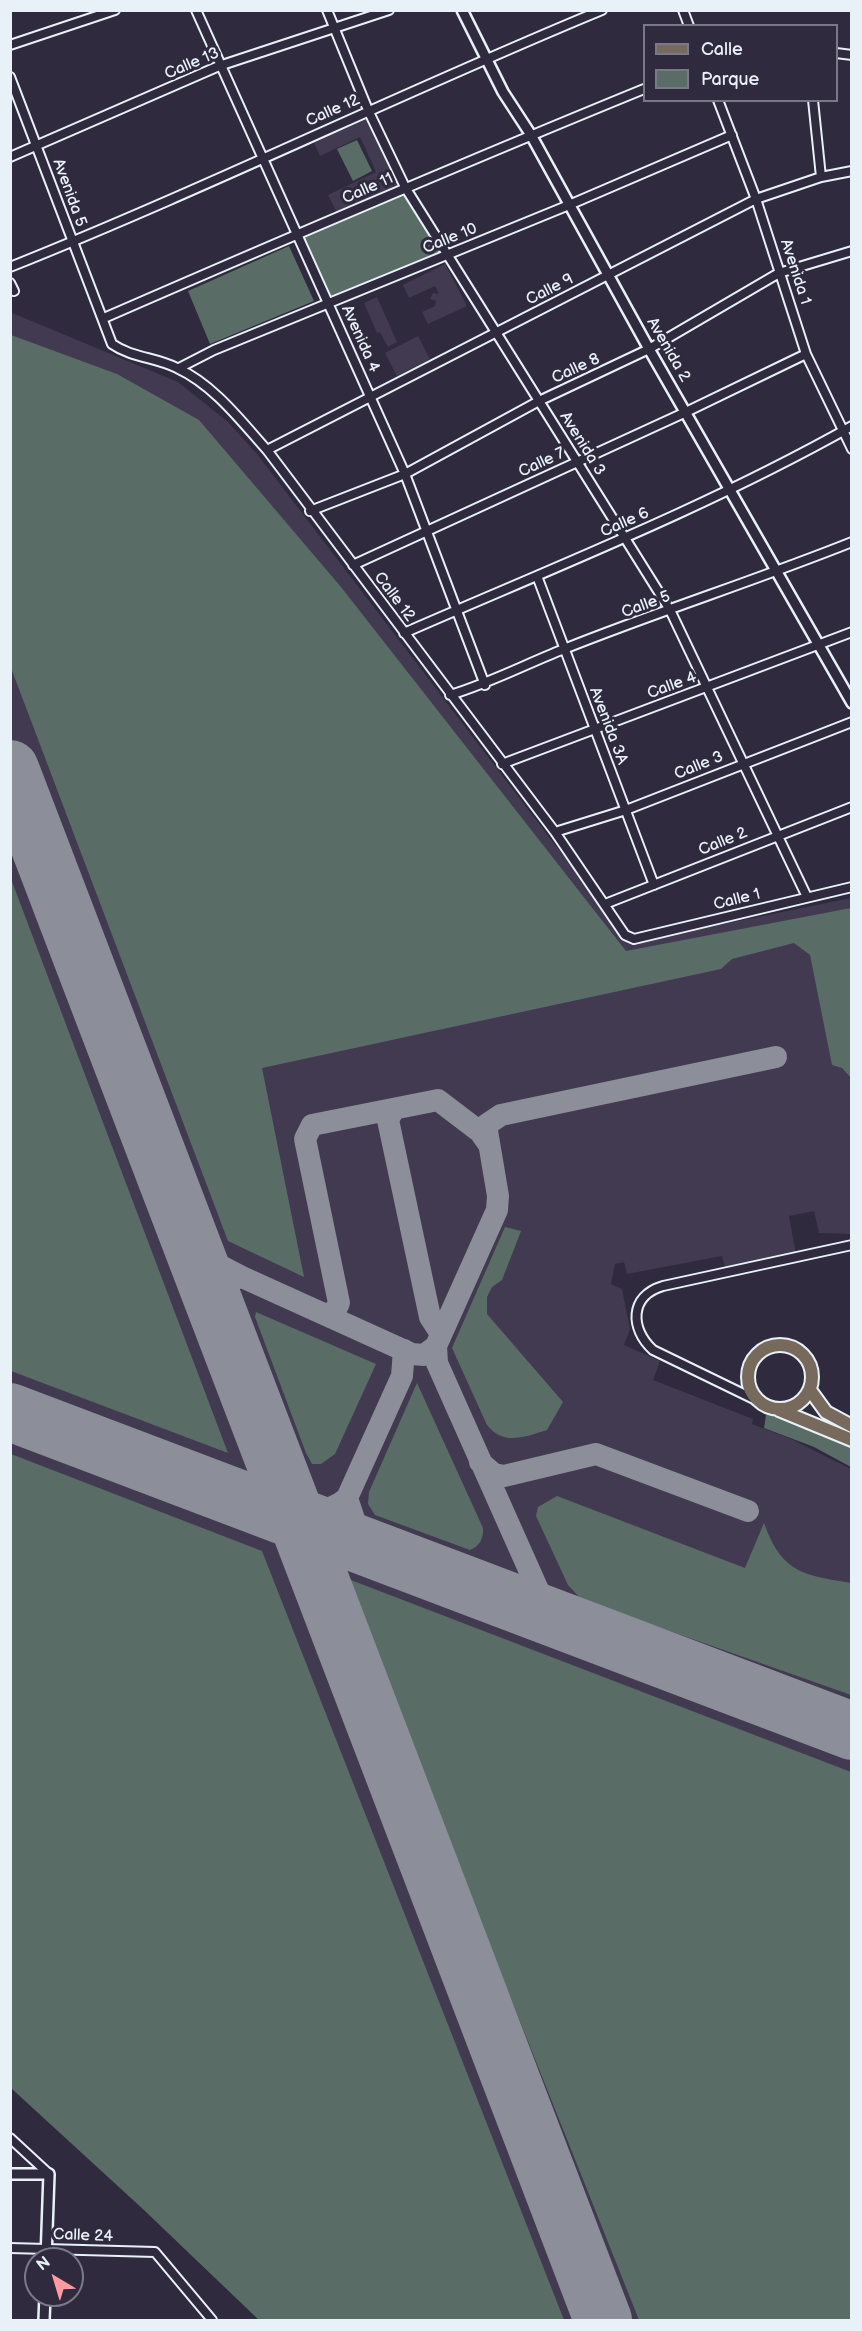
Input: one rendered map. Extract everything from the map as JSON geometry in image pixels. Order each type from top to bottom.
[{"type":"main road","points":[[778,1409],[797,1404],[810,1390],[812,1372],[802,1353],[790,1346],[770,1346],[754,1358],[748,1370],[750,1390],[758,1401],[852,1440]]},
{"type":"main road","points":[[810,1390],[826,1412],[852,1426]]},
{"type":"street","points":[[10,45],[115,10]]},
{"type":"street","name":"Avenida 4","points":[[196,10],[260,158],[330,304],[405,474],[485,685]]},
{"type":"street","name":"Avenida 3","points":[[327,10],[368,110],[405,187],[446,256],[498,332],[670,610],[807,897]]},
{"type":"street","name":"Calle 13","points":[[10,157],[219,66],[334,30],[388,10]]},
{"type":"street","name":"Avenida 2","points":[[462,10],[484,59],[531,135],[649,349],[852,703]]},
{"type":"street","name":"Calle 12","points":[[10,267],[219,179],[260,158],[368,110],[602,10]]},
{"type":"street","name":"Avenida 5","points":[[10,77],[38,146],[72,242],[104,318]]},
{"type":"street","name":"Calle 11","points":[[104,318],[405,187],[458,169],[531,135],[643,90]]},
{"type":"street","name":"Avenida 1","points":[[719,102],[756,200],[806,354],[852,449]]},
{"type":"street","points":[[813,102],[822,177]]},
{"type":"street","name":"Calle 10","points":[[179,368],[214,350],[569,205],[732,135]]},
{"type":"street","name":"Calle 9","points":[[267,450],[372,399],[756,200],[822,177],[852,171]]},
{"type":"street","name":"Calle 8","points":[[310,511],[405,474],[539,401],[649,349],[780,273],[852,251]]},
{"type":"street","points":[[10,283],[14,291]]},
{"type":"street","name":"Calle 12","points":[[104,318],[112,344],[124,352],[179,368],[221,399],[267,450],[310,511],[555,832],[629,938]]},
{"type":"street","name":"Calle 7","points":[[353,565],[686,412],[806,354]]},
{"type":"street","name":"Calle 6","points":[[404,633],[626,538],[729,490],[852,426]]},
{"type":"street","name":"Calle 5","points":[[450,695],[485,685],[563,649],[778,572],[852,542]]},
{"type":"street","name":"Avenida 3A","points":[[537,576],[654,885]]},
{"type":"street","name":"Calle 4","points":[[502,764],[852,633]]},
{"type":"street","name":"Calle 3","points":[[555,832],[626,810],[852,722]]},
{"type":"street","name":"Calle 2","points":[[605,904],[778,834],[852,807]]},
{"type":"street","name":"Calle 1","points":[[629,938],[634,939],[852,887]]},
{"type":"street","points":[[758,1401],[653,1350],[644,1340],[639,1327],[637,1312],[640,1299],[648,1291],[663,1286],[852,1245]]},
{"type":"street","points":[[10,2138],[49,2174],[47,2247]]},
{"type":"street","points":[[10,2174],[49,2174]]},
{"type":"street","name":"Calle 24","points":[[84,2249],[155,2252],[212,2320]]},
{"type":"shaded area","points":[[368,118],[401,188],[338,215],[328,195],[376,172],[360,137],[320,156],[314,143]]},
{"type":"shaded area","points":[[445,264],[467,306],[428,324],[422,312],[435,306],[436,301],[430,299],[433,293],[439,294],[435,286],[409,298],[403,285]]},
{"type":"shaded area","points":[[377,297],[397,342],[388,347],[380,332],[377,333],[364,303]]},
{"type":"shaded area","points":[[10,312],[178,382],[227,421],[257,454],[630,943],[851,898],[851,1234],[819,1233],[814,1211],[789,1216],[796,1254],[725,1267],[722,1256],[627,1274],[624,1262],[615,1264],[611,1284],[622,1289],[630,1329],[624,1345],[660,1361],[653,1380],[753,1419],[752,1424],[791,1439],[851,1469],[851,2320],[259,2320],[11,2088]]},
{"type":"shaded area","points":[[418,336],[430,359],[397,376],[385,353]]},
{"type":"green space","points":[[357,140],[372,171],[353,181],[337,149]]},
{"type":"green space","points":[[401,188],[442,253],[328,301],[295,235]]},
{"type":"green space","points":[[289,246],[314,301],[210,344],[188,291]]},
{"type":"green space","points":[[11,335],[117,374],[199,420],[341,587],[626,951],[851,908],[851,1078],[842,1068],[832,1065],[810,955],[794,943],[732,959],[721,969],[262,1068],[304,1277],[228,1241],[11,668]]},
{"type":"green space","points":[[11,879],[228,1453],[11,1371]]},
{"type":"green space","points":[[505,1227],[521,1231],[502,1280],[492,1287],[487,1297],[487,1314],[563,1402],[547,1430],[515,1438],[500,1436],[487,1425],[452,1348]]},
{"type":"green space","points":[[256,1312],[376,1364],[335,1454],[321,1464],[312,1464],[306,1453],[255,1317]]},
{"type":"green space","points":[[417,1383],[483,1528],[480,1542],[470,1550],[375,1515],[368,1504],[369,1492]]},
{"type":"green space","points":[[786,1414],[851,1441],[851,1467],[814,1447],[764,1428],[766,1415]]},
{"type":"green space","points":[[11,1454],[262,1551],[564,2320],[259,2320],[11,2088]]},
{"type":"green space","points":[[557,1496],[745,1568],[764,1523],[778,1552],[796,1569],[807,1574],[851,1583],[851,1695],[582,1600],[568,1585],[536,1516],[538,1507]]},
{"type":"green space","points":[[343,1577],[851,1772],[851,2320],[639,2320]]},
{"type":"taxiway","points":[[558,1620],[539,1592],[437,1363],[436,1346],[497,1210],[498,1196],[486,1125],[501,1115],[776,1057]]},
{"type":"taxiway","points":[[325,1314],[334,1313],[339,1303],[305,1139],[312,1125],[438,1100],[480,1132],[487,1142]]},
{"type":"taxiway","points":[[394,1109],[388,1120],[430,1317],[441,1334]]},
{"type":"taxiway","points":[[196,1253],[242,1277],[412,1354],[424,1355],[436,1346]]},
{"type":"taxiway","points":[[213,1299],[222,1282],[242,1277]]},
{"type":"taxiway","points":[[265,1509],[318,1511],[328,1509],[347,1498],[402,1376],[404,1350]]},
{"type":"taxiway","points":[[480,1462],[494,1474],[504,1476],[596,1454],[748,1511]]},
{"type":"taxiway","points":[[284,1484],[296,1497],[323,1507]]},
{"type":"taxiway","points":[[347,1498],[356,1525],[378,1552]]},
{"type":"taxiway","points":[[326,1594],[321,1562],[347,1498]]},
{"type":"taxiway","points":[[517,1604],[527,1604],[530,1601],[534,1591],[534,1581]]},
{"type":"runway","points":[[10,769],[603,2320]]},
{"type":"runway","points":[[10,1412],[852,1731]]}]
